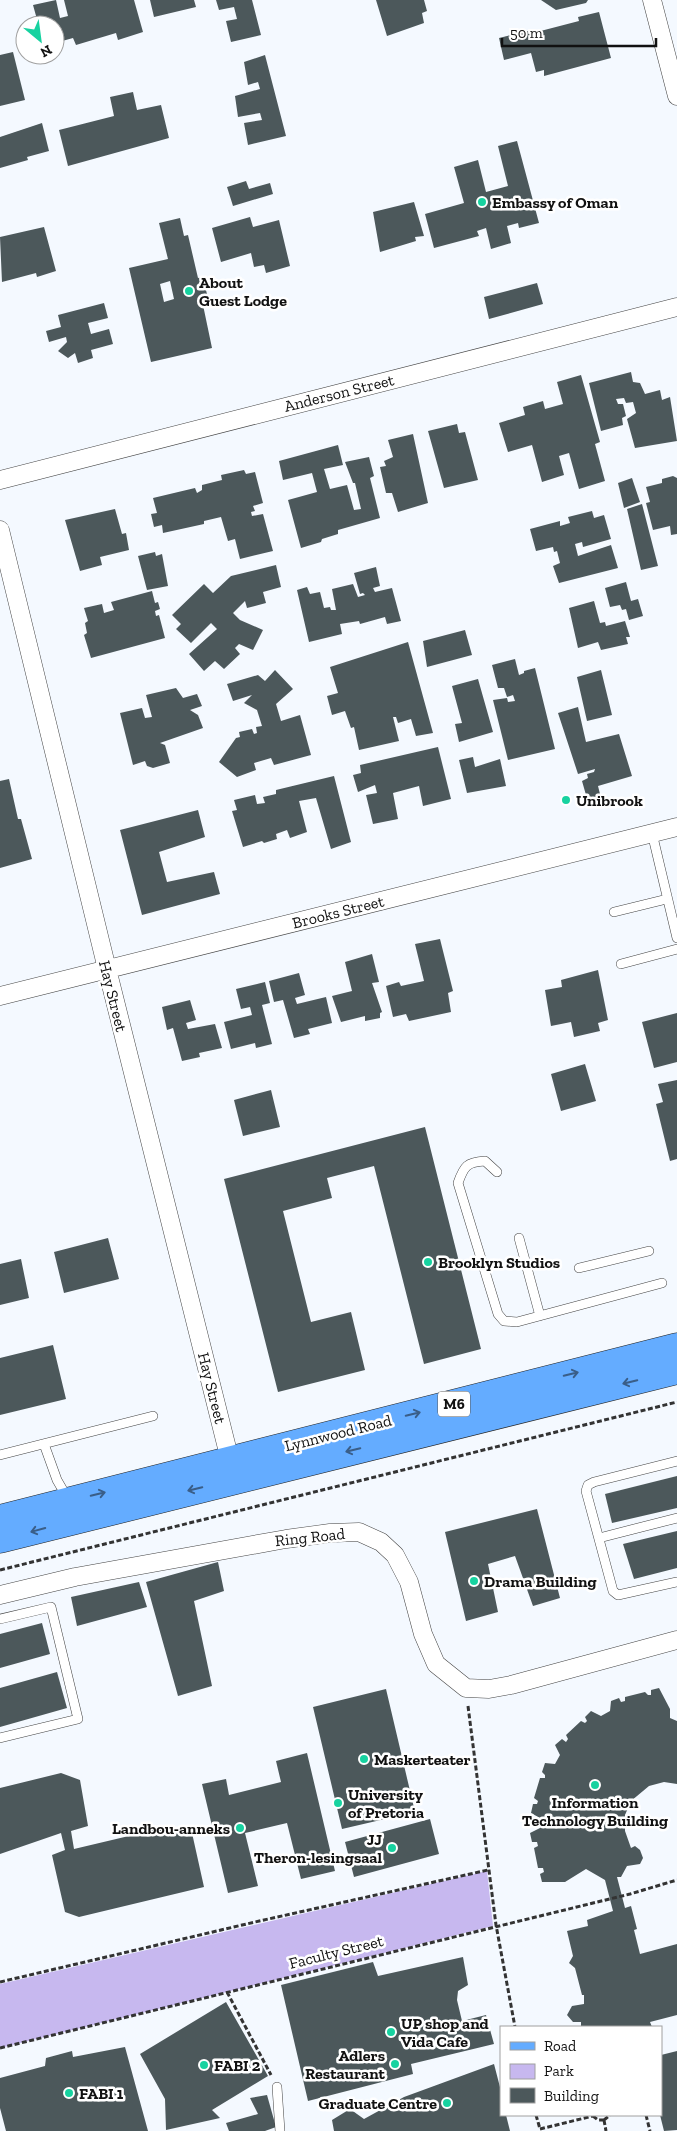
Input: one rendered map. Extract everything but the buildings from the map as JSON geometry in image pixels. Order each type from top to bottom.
[{"type":"main road","name":"Lynnwood Road","points":[[0,1519],[677,1347]]},
{"type":"main road","name":"Lynnwood Road","points":[[0,1540],[677,1370]]},
{"type":"street","points":[[652,0],[677,96]]},
{"type":"street","name":"Anderson Street","points":[[0,480],[677,307]]},
{"type":"street","name":"Hay Street","points":[[0,530],[107,969],[230,1460]]},
{"type":"street","name":"Brooks Street","points":[[0,996],[677,827]]},
{"type":"street","name":"Ring Road","points":[[0,1595],[75,1577],[286,1539],[330,1533],[359,1532],[381,1542],[395,1555],[409,1582],[423,1634],[436,1664],[466,1688]]},
{"type":"street","points":[[466,1688],[489,1689],[511,1685],[677,1640]]},
{"type":"lane","points":[[652,834],[677,938]]},
{"type":"lane","points":[[614,912],[668,899]]},
{"type":"lane","points":[[621,964],[677,949]]},
{"type":"lane","points":[[497,1172],[485,1161],[472,1162],[462,1171],[458,1184],[498,1314],[504,1321],[510,1323],[540,1316],[662,1283]]},
{"type":"lane","points":[[519,1238],[540,1316]]},
{"type":"lane","points":[[580,1268],[649,1251]]},
{"type":"lane","points":[[0,1455],[153,1416]]},
{"type":"lane","points":[[44,1444],[57,1480],[69,1501]]},
{"type":"lane","points":[[677,1461],[594,1482],[588,1485],[586,1491],[613,1590],[618,1595],[677,1582]]},
{"type":"lane","points":[[599,1538],[677,1518]]},
{"type":"lane","points":[[0,1619],[50,1607],[78,1719],[0,1738]]},
{"type":"lane","points":[[277,2087],[280,2131]]},
{"type":"path","points":[[0,1570],[677,1402]]},
{"type":"path","points":[[466,1688],[488,1870],[515,2026]]},
{"type":"path","points":[[0,1982],[488,1870]]},
{"type":"path","name":"Faculty Street","points":[[0,2048],[496,1925],[630,1894],[677,1880]]},
{"type":"path","points":[[227,1992],[277,2087]]},
{"type":"path","points":[[536,2116],[540,2130],[593,2116],[598,2120],[604,2120],[609,2116]]},
{"type":"path","points":[[646,2116],[650,2131]]},
{"type":"path","points":[[604,2120],[606,2131]]},
{"type":"green space","points":[[487,1871],[493,1926],[0,2048],[0,1984]]},
{"type":"place","name":"Embassy of Oman","points":[[482,202]]},
{"type":"place","name":"About Guest Lodge","points":[[189,291]]},
{"type":"place","name":"Unibrook","points":[[566,800]]},
{"type":"place","name":"Brooklyn Studios","points":[[428,1262]]},
{"type":"place","name":"Drama Building","points":[[474,1581]]},
{"type":"place","name":"Maskerteater","points":[[364,1759]]},
{"type":"place","name":"Information Technology Building","points":[[595,1785]]},
{"type":"place","name":"University of Pretoria","points":[[338,1803]]},
{"type":"place","name":"Landbou-anneks","points":[[240,1828]]},
{"type":"place","name":"JJ Theron-lesingsaal","points":[[392,1848]]},
{"type":"place","name":"UP shop and Vida Cafe","points":[[391,2032]]},
{"type":"place","name":"Adlers Restaurant","points":[[395,2064]]},
{"type":"place","name":"FABI 2","points":[[204,2065]]},
{"type":"place","name":"FABI 1","points":[[69,2093]]},
{"type":"place","name":"Graduate Centre","points":[[447,2103]]}]
